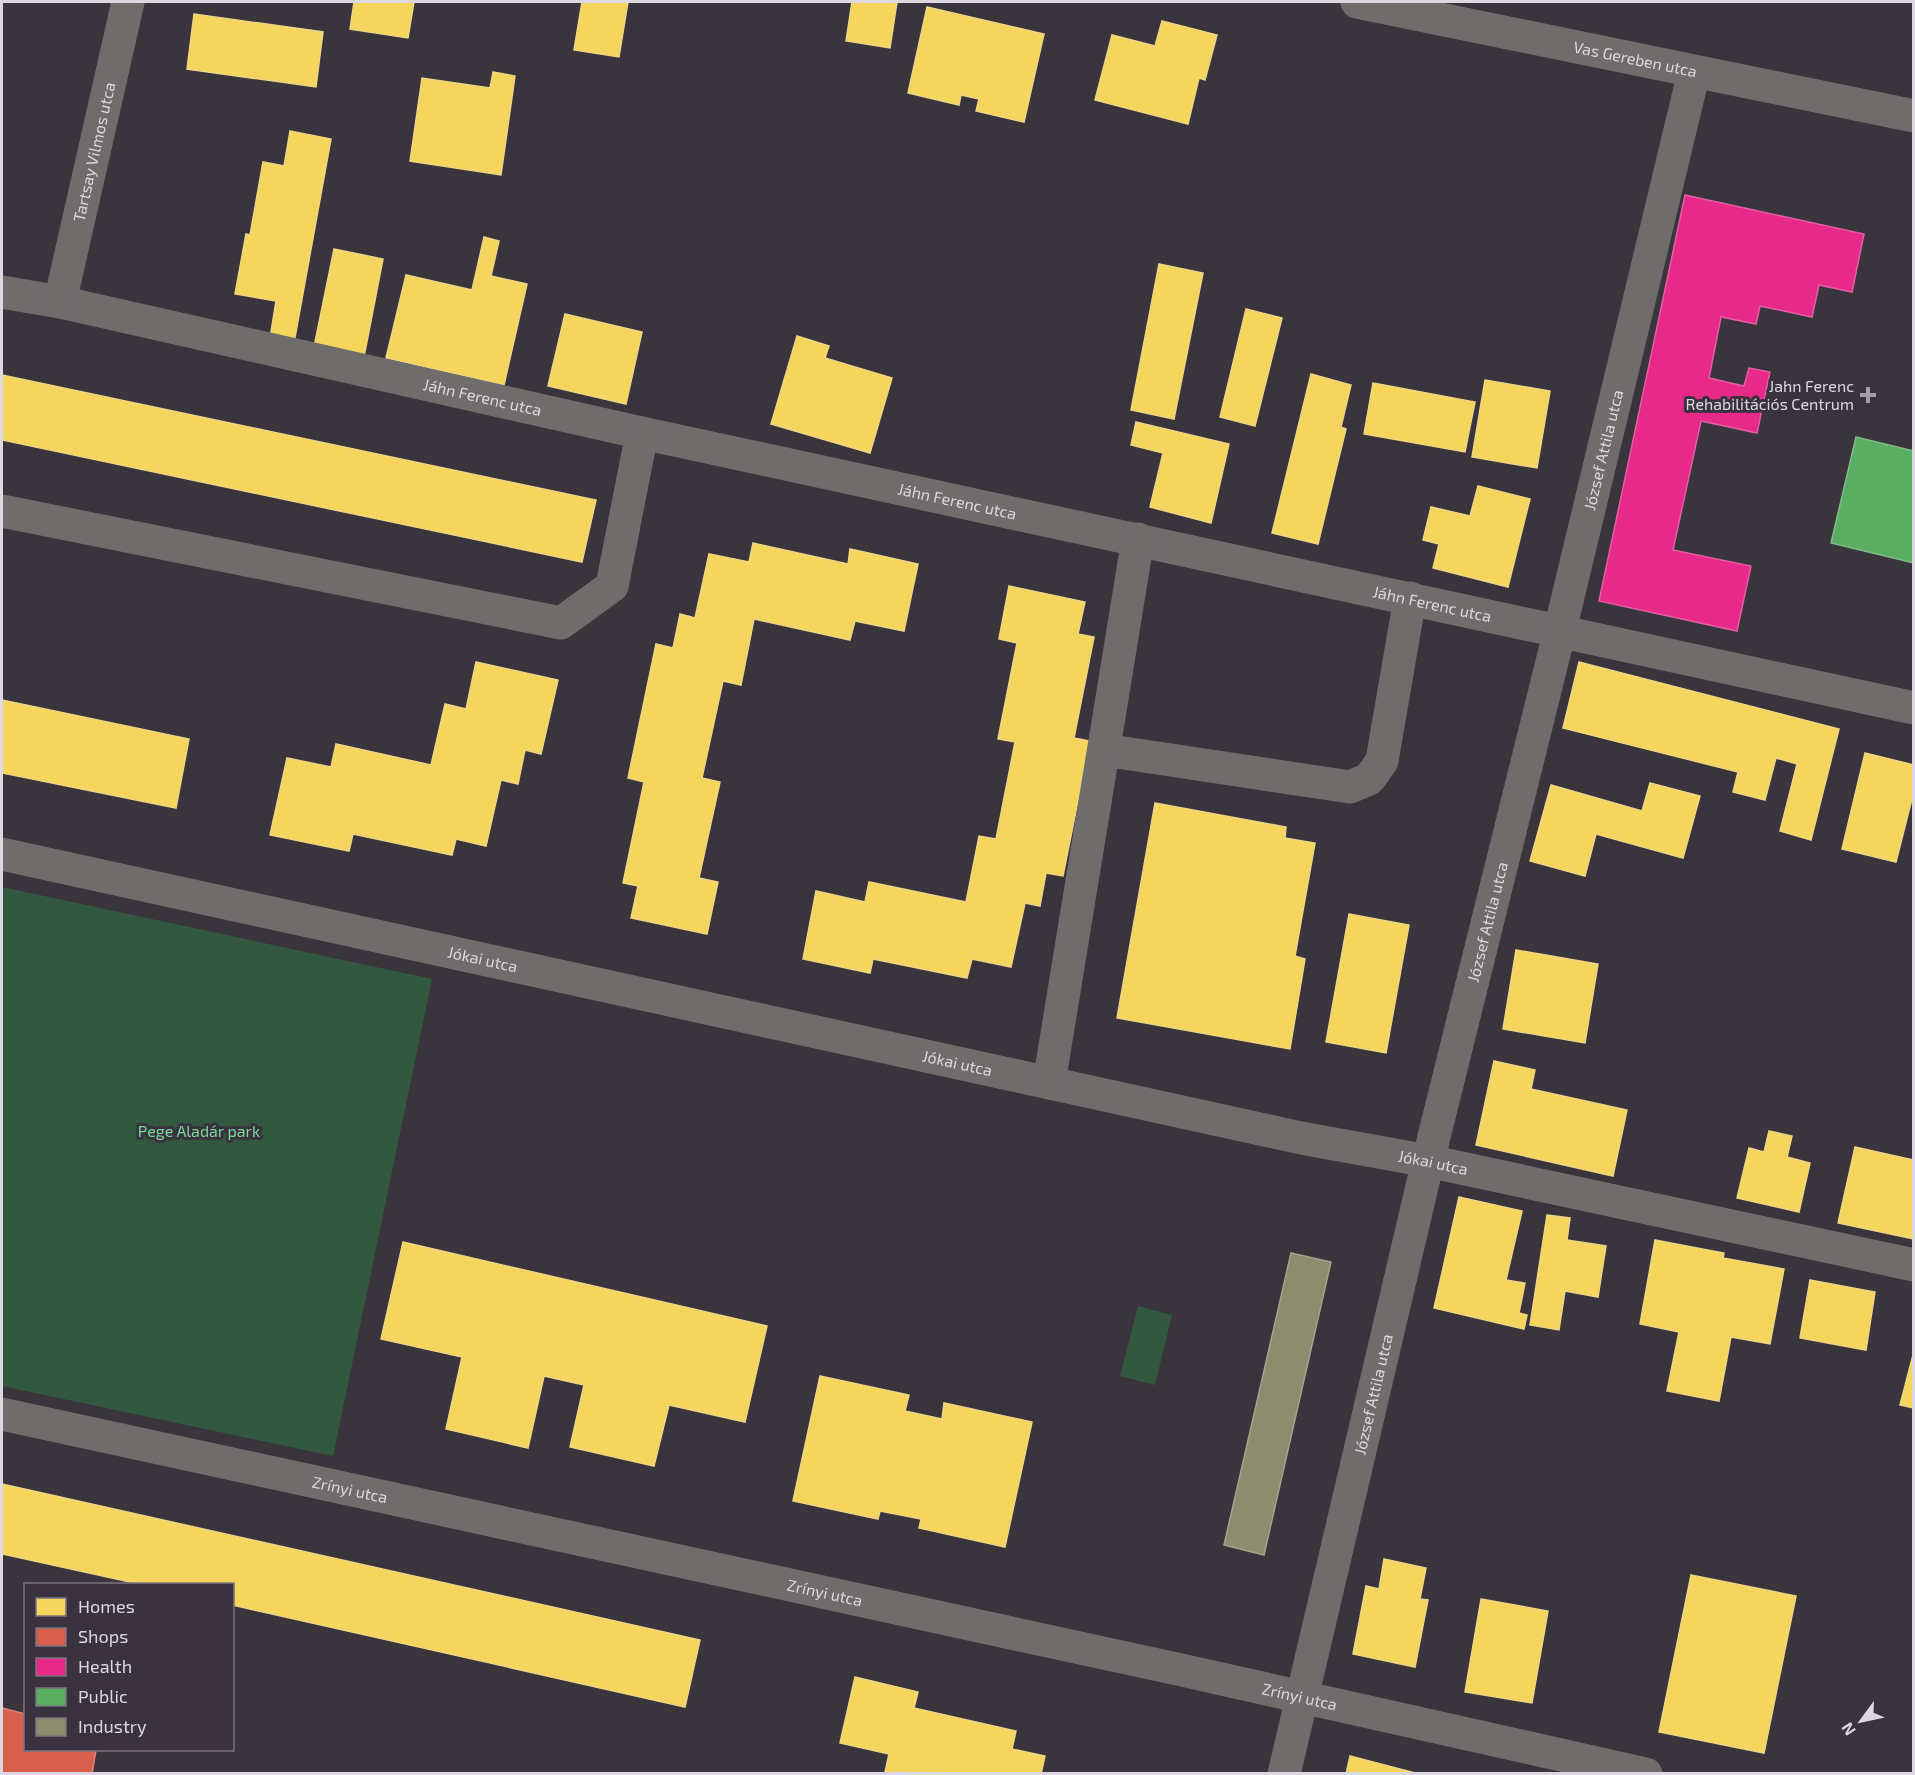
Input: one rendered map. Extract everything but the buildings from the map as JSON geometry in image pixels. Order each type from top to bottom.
[{"type":"street","name":"Tartsay Vilmos utca","points":[[60,302],[128,2]]},
{"type":"street","name":"Vas Gereben utca","points":[[1356,2],[1914,116]]},
{"type":"street","name":"József Attila utca","points":[[1284,1773],[1304,1696],[1428,1161],[1560,630],[1694,72]]},
{"type":"street","name":"Jáhn Ferenc utca","points":[[2,292],[60,302],[642,433],[1914,708]]},
{"type":"street","points":[[2,511],[561,623],[612,586],[642,433]]},
{"type":"street","points":[[1049,1083],[1138,539]]},
{"type":"street","points":[[1104,750],[1350,787],[1369,779],[1382,761],[1410,598]]},
{"type":"street","name":"Jókai utca","points":[[2,854],[1301,1138],[1428,1161],[1914,1265]]},
{"type":"street","name":"Zrínyi utca","points":[[2,1414],[1304,1696],[1646,1773]]},
{"type":"green space","name":"Pege Aladár park","points":[[2,887],[432,979],[333,1456],[2,1386]]},
{"type":"green space","points":[[1138,1306],[1172,1315],[1155,1385],[1120,1376]]},
{"type":"place","name":"Jahn Ferenc Rehabilitációs Centrum","points":[[1868,395]]}]
